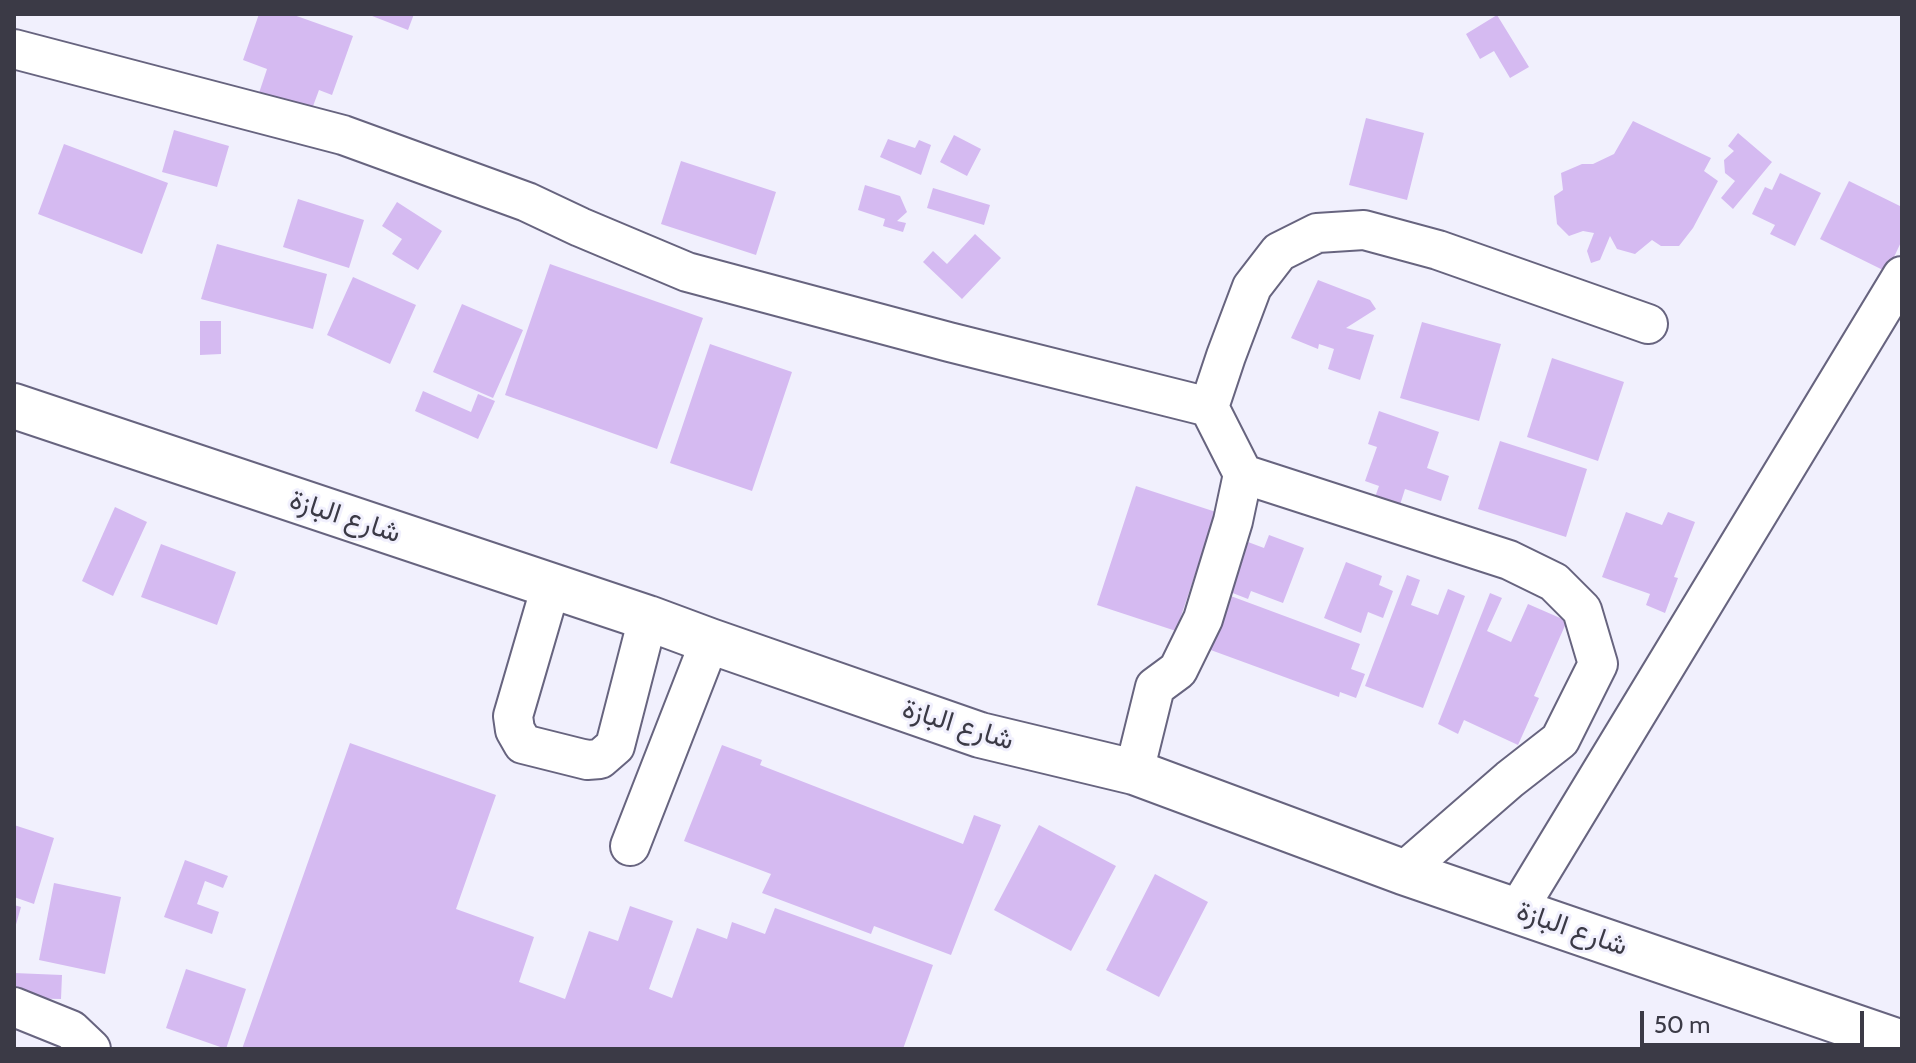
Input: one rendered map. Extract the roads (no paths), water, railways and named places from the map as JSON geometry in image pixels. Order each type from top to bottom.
[{"type":"main road","name":"شارع البازة","points":[[14,406],[648,618],[980,735],[1134,772],[1403,872],[1902,1043]]},
{"type":"street","points":[[14,49],[343,135],[527,202],[687,272],[1209,407]]},
{"type":"street","points":[[1134,772],[1155,687],[1178,670],[1203,619],[1233,521],[1243,474],[1209,407],[1252,287],[1279,252],[1317,233],[1364,230],[1438,250],[1648,324]]},
{"type":"street","points":[[1517,911],[1902,276]]},
{"type":"street","points":[[1243,474],[1509,560],[1554,582],[1582,610],[1598,664],[1560,740],[1403,872]]},
{"type":"street","points":[[551,586],[513,716],[515,730],[523,744],[587,760],[600,759],[615,746],[648,618]]},
{"type":"street","points":[[630,846],[710,641]]},
{"type":"street","points":[[14,1007],[71,1030],[91,1049]]}]
